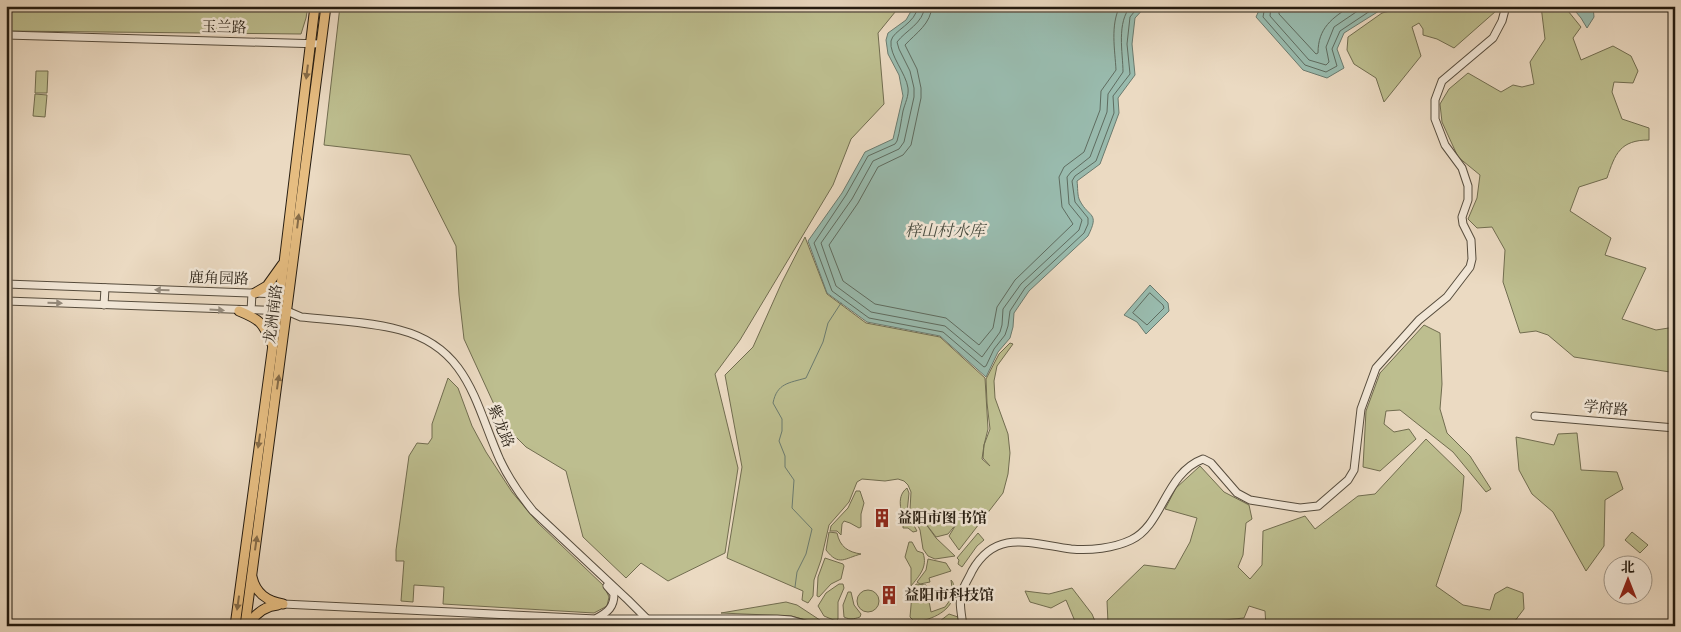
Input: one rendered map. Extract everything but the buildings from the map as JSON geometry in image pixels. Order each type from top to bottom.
[{"type":"main road","name":"龙洲南路","points":[[235,626],[284,263],[315,6]]},
{"type":"main road","name":"龙洲南路","points":[[246,626],[326,6]]},
{"type":"main road","points":[[254,293],[266,286],[284,263]]},
{"type":"main road","points":[[239,311],[255,317],[264,326],[272,344]]},
{"type":"main road","points":[[252,575],[253,583],[264,597],[272,602],[283,604]]},
{"type":"main road","points":[[246,626],[261,610],[283,604]]},
{"type":"street","points":[[963,626],[961,593],[976,565],[989,551],[1009,542],[1022,541],[1079,549],[1113,546],[1133,539],[1151,523],[1172,485],[1193,462],[1203,459],[1211,463],[1237,493],[1250,500],[1300,508],[1318,506],[1348,480],[1354,470],[1361,409],[1376,368],[1419,320],[1447,297],[1470,267],[1472,259],[1471,240],[1463,224],[1462,217],[1468,200],[1468,186],[1462,168],[1445,145],[1435,119],[1435,100],[1442,81],[1493,38],[1502,21],[1506,6]]},
{"type":"street","name":"玉兰路","points":[[6,35],[321,44]]},
{"type":"street","name":"鹿角园路","points":[[6,284],[279,294]]},
{"type":"street","points":[[104,305],[105,288]]},
{"type":"street","points":[[251,311],[254,293]]},
{"type":"street","points":[[6,301],[287,312],[279,294]]},
{"type":"street","name":"紫龙路","points":[[287,312],[301,317],[400,330],[431,342],[444,352],[470,384],[500,459],[515,487],[533,512],[649,622]]},
{"type":"street","name":"学府路","points":[[1535,416],[1675,428]]},
{"type":"street","points":[[582,558],[595,575],[614,594],[612,606],[604,615],[596,619]]},
{"type":"street","points":[[283,604],[649,622],[681,619],[777,619],[791,620],[811,626]]},
{"type":"street","points":[[671,626],[681,619]]},
{"type":"green space","points":[[6,6],[308,6],[301,34],[6,31]]},
{"type":"green space","points":[[340,6],[900,6],[878,33],[884,104],[851,139],[833,185],[740,340],[715,374],[738,468],[725,553],[668,581],[641,563],[626,578],[583,537],[566,471],[526,447],[503,424],[464,339],[456,246],[410,155],[324,145]]},
{"type":"green space","points":[[1409,6],[1483,6],[1496,11],[1454,48],[1437,39],[1423,35],[1423,29],[1419,23],[1412,27],[1421,56],[1384,102],[1376,78],[1354,64],[1347,50],[1348,37],[1382,13]]},
{"type":"green space","points":[[1541,6],[1564,6],[1581,27],[1573,38],[1581,60],[1613,46],[1631,56],[1638,71],[1633,83],[1614,82],[1612,92],[1622,119],[1649,128],[1649,140],[1631,143],[1620,150],[1616,155],[1607,178],[1579,187],[1570,211],[1611,238],[1605,255],[1646,268],[1622,319],[1656,330],[1675,327],[1675,369],[1670,372],[1574,357],[1548,335],[1536,331],[1520,333],[1503,282],[1505,250],[1492,227],[1477,228],[1468,219],[1477,198],[1480,175],[1458,157],[1442,122],[1440,104],[1449,89],[1468,73],[1501,92],[1513,85],[1522,87],[1534,84],[1530,62],[1545,39]]},
{"type":"green space","points":[[36,71],[48,71],[47,93],[35,93]]},
{"type":"green space","points":[[35,94],[47,95],[45,117],[33,116]]},
{"type":"green space","points":[[805,237],[827,294],[866,323],[940,337],[985,378],[988,429],[984,445],[990,429],[986,379],[999,354],[1010,343],[1013,344],[997,366],[994,381],[995,398],[1008,434],[1010,453],[1008,474],[1003,493],[959,550],[949,536],[957,523],[948,534],[936,537],[923,520],[936,538],[955,556],[935,559],[928,556],[923,549],[920,530],[910,510],[911,492],[904,481],[898,479],[885,481],[862,479],[857,482],[849,502],[829,525],[814,580],[813,596],[808,603],[802,600],[803,591],[727,558],[742,467],[725,375],[753,347],[782,282]]},
{"type":"green space","points":[[1424,325],[1440,333],[1442,384],[1440,409],[1447,433],[1470,456],[1491,489],[1486,492],[1453,452],[1400,410],[1386,411],[1384,424],[1394,432],[1409,429],[1416,439],[1380,471],[1363,467],[1366,411],[1380,373]]},
{"type":"green space","points":[[448,378],[458,388],[472,426],[486,452],[512,492],[538,523],[604,586],[609,597],[607,606],[594,613],[443,604],[444,587],[414,585],[413,602],[401,601],[404,561],[396,561],[396,550],[409,456],[417,443],[428,444],[432,438],[432,424]]},
{"type":"green space","points":[[1577,433],[1581,470],[1617,472],[1623,489],[1605,500],[1604,546],[1586,571],[1553,512],[1532,494],[1519,470],[1516,437],[1554,445],[1558,434]]},
{"type":"green space","points":[[1426,439],[1464,476],[1461,511],[1436,586],[1463,605],[1490,610],[1495,594],[1507,587],[1523,593],[1524,609],[1511,626],[1266,626],[1265,611],[1249,606],[1244,618],[1214,621],[1212,626],[1107,626],[1107,601],[1144,565],[1175,569],[1190,542],[1197,518],[1165,509],[1176,488],[1200,466],[1224,492],[1249,505],[1252,519],[1246,523],[1243,555],[1238,567],[1250,579],[1262,565],[1263,531],[1305,516],[1315,529],[1358,496],[1375,494]]},
{"type":"green space","points":[[907,488],[909,493],[907,513],[917,531],[913,532],[908,528],[903,528],[900,501],[903,492]]},
{"type":"green space","points":[[856,491],[860,491],[864,503],[861,514],[861,527],[859,528],[844,521],[841,535],[837,531],[830,531],[831,526],[848,508]]},
{"type":"green space","points":[[829,532],[837,533],[840,542],[845,548],[861,554],[842,560],[835,558],[826,550]]},
{"type":"green space","points":[[1632,532],[1648,545],[1640,553],[1625,540]]},
{"type":"green space","points":[[978,533],[984,540],[977,546],[962,567],[958,564],[959,560],[957,558]]},
{"type":"green space","points":[[909,542],[912,542],[917,551],[923,553],[924,558],[924,567],[911,586],[911,568],[905,557]]},
{"type":"green space","points":[[825,558],[844,566],[841,579],[831,584],[819,597],[817,596],[818,577]]},
{"type":"green space","points":[[928,559],[946,563],[951,571],[929,578],[930,582],[920,584],[917,582],[926,570]]},
{"type":"green space","points":[[951,580],[954,586],[953,598],[946,609],[934,617],[915,622],[910,617],[912,594],[916,584],[926,585],[931,612],[945,607],[953,596]]},
{"type":"green space","points":[[839,584],[843,584],[844,588],[838,602],[838,619],[836,621],[824,616],[818,606],[826,593]]},
{"type":"green space","points":[[1072,588],[1092,614],[1097,626],[1077,626],[1066,600],[1051,608],[1030,602],[1025,591],[1049,594]]},
{"type":"green space","points":[[864,590],[872,590],[879,597],[879,605],[872,612],[864,612],[857,605],[857,597]]},
{"type":"green space","points":[[848,592],[851,592],[854,605],[861,614],[860,617],[848,619],[844,617],[843,605]]},
{"type":"green space","points":[[786,602],[797,605],[829,626],[791,616],[721,613]]},
{"type":"green space","points":[[949,614],[958,617],[960,626],[927,626],[940,621]]},
{"type":"green space","points":[[782,624],[794,626],[695,625]]},
{"type":"water","name":"梓山村水库","points":[[914,6],[1146,6],[1135,18],[1132,44],[1135,75],[1118,98],[1119,113],[1100,164],[1077,181],[1079,199],[1093,219],[1088,236],[1029,291],[1014,313],[1010,338],[998,352],[986,377],[940,336],[867,322],[827,293],[808,241],[842,193],[865,152],[893,139],[903,96],[899,75],[888,54],[886,40],[888,33],[906,20]]},
{"type":"water","points":[[1261,6],[1379,6],[1379,11],[1344,33],[1337,49],[1344,68],[1327,78],[1303,70],[1256,17]]},
{"type":"water","points":[[1571,6],[1593,6],[1594,17],[1587,28],[1581,18]]},
{"type":"water","points":[[1150,285],[1168,303],[1169,311],[1146,334],[1137,322],[1124,315]]},
{"type":"waterway","points":[[795,587],[797,572],[806,554],[812,529],[792,508],[794,480],[785,467],[785,456],[779,441],[782,431],[782,419],[773,403],[777,391],[789,383],[806,378],[823,342],[828,323],[841,303]]},
{"type":"place","name":"益阳市图书馆","points":[[882,518]]},
{"type":"place","name":"益阳市科技馆","points":[[889,595]]}]
